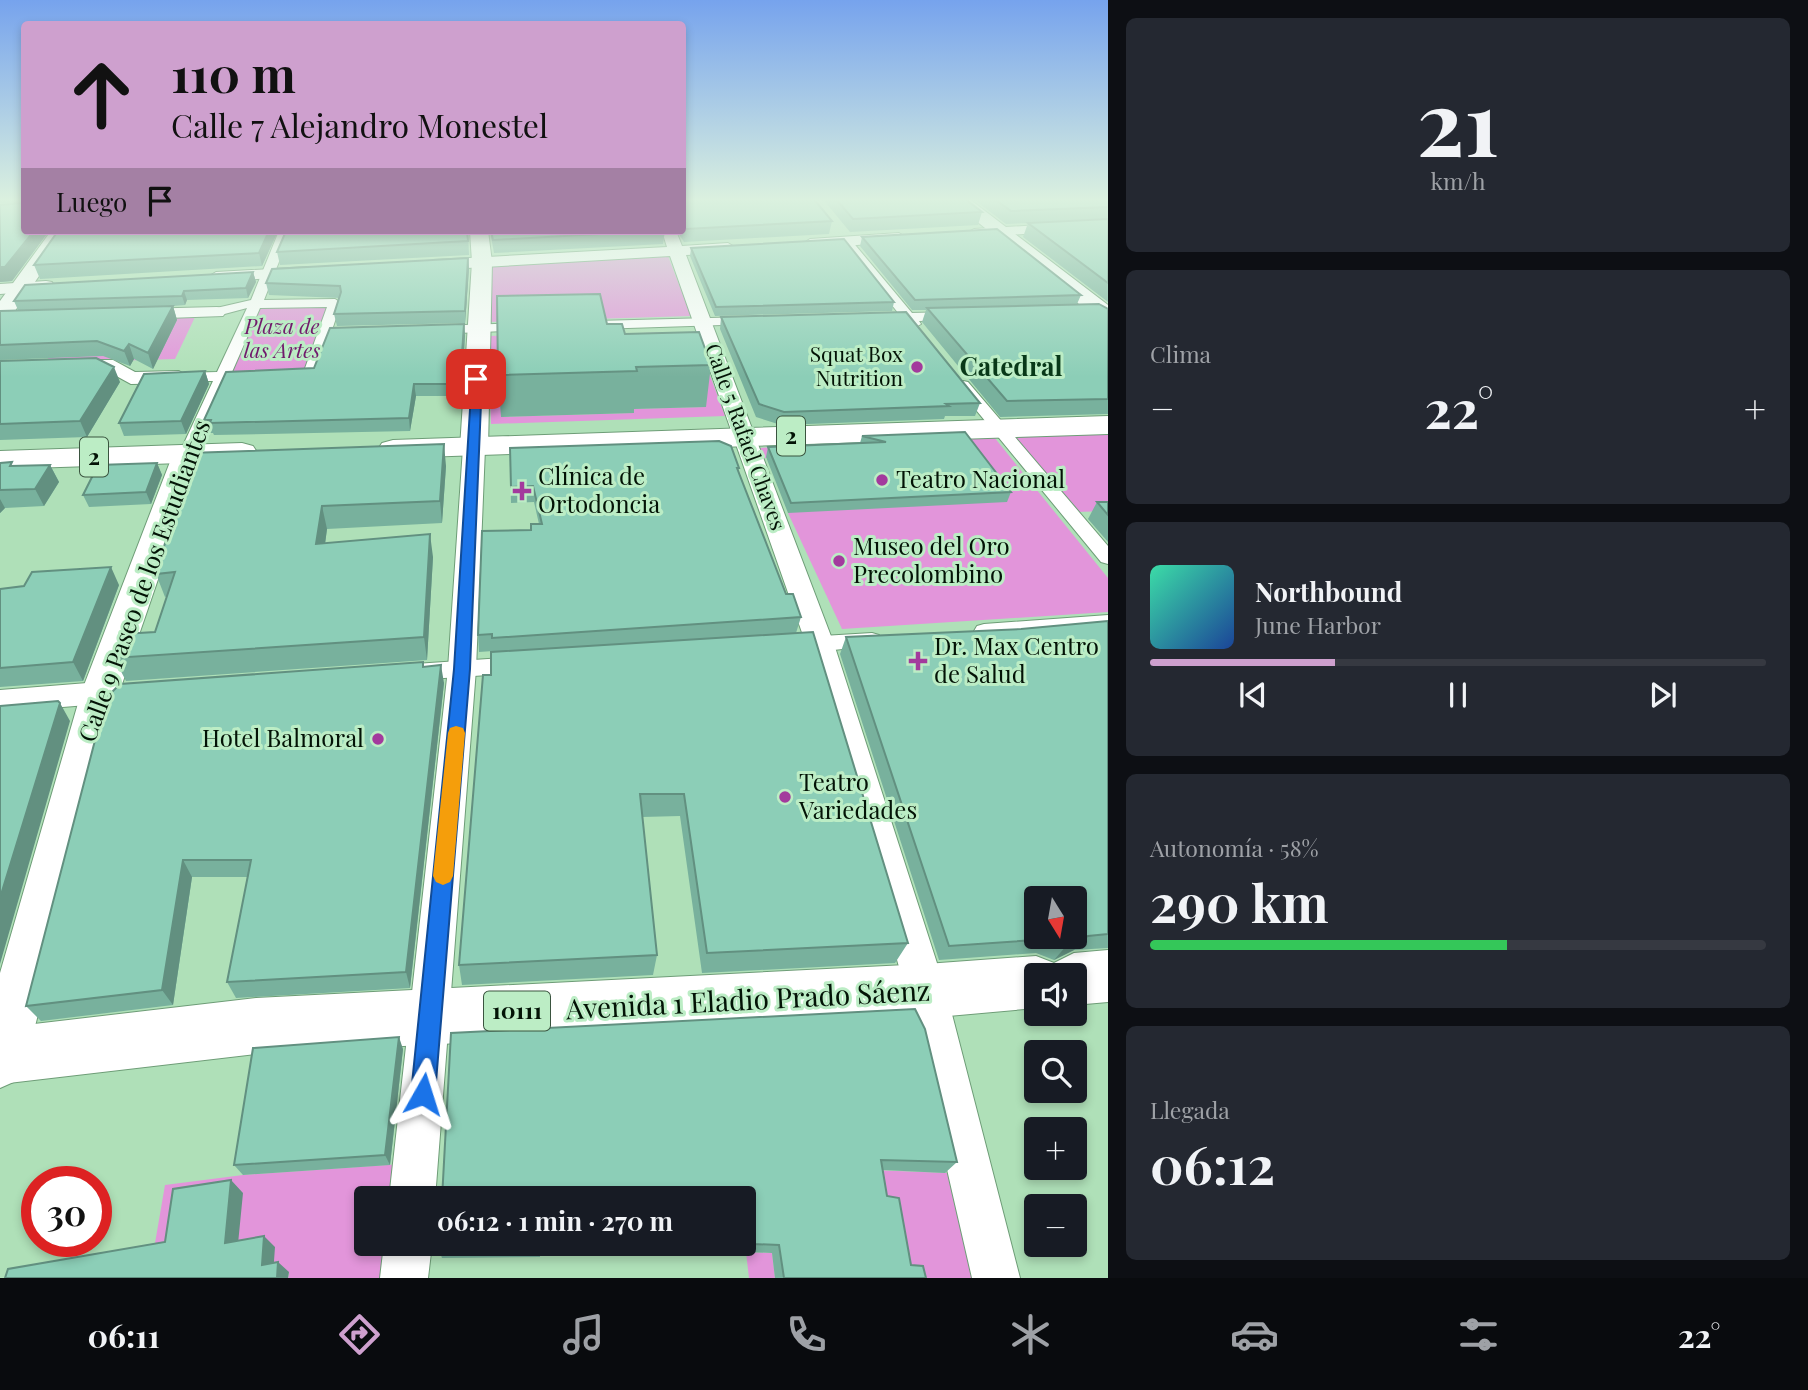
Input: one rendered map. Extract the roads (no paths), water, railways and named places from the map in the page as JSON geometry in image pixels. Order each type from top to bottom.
[{"type":"highway","name":"2","points":[[367,450],[1108,425]]},
{"type":"highway","name":"2","points":[[0,460],[274,452]]},
{"type":"highway","points":[[1087,978],[1108,976]]},
{"type":"highway","name":"Avenida 1 Eladio Prado Sáenz","points":[[1,1058],[243,1027],[926,991],[1024,983]]},
{"type":"street","points":[[27,318],[0,317],[11,288],[38,258]]},
{"type":"street","name":"Calle 9 Paseo de los Estudiantes","points":[[1,1058],[187,454],[275,258]]},
{"type":"street","points":[[413,1186],[462,669],[482,258]]},
{"type":"street","points":[[415,266],[559,258]]},
{"type":"street","name":"Calle 5 Rafael Chaves","points":[[680,258],[820,643],[926,991],[996,1278]]},
{"type":"street","points":[[860,258],[925,337]]},
{"type":"street","points":[[1034,258],[1106,313]]},
{"type":"street","points":[[201,278],[322,271]]},
{"type":"street","points":[[11,288],[63,285]]},
{"type":"street","points":[[65,366],[113,366],[131,378],[310,375],[331,333],[335,303],[255,304],[240,305],[217,312],[122,315]]},
{"type":"street","points":[[1074,312],[1106,313]]},
{"type":"street","points":[[868,318],[964,316]]},
{"type":"street","points":[[584,326],[758,321]]},
{"type":"street","points":[[422,330],[544,327]]},
{"type":"street","points":[[949,368],[1108,558]]},
{"type":"street","points":[[957,633],[1108,622]]},
{"type":"street","points":[[779,646],[888,638]]},
{"type":"street","points":[[393,673],[545,663]]},
{"type":"street","points":[[0,701],[114,692]]},
{"type":"street","points":[[404,1278],[407,1256]]},
{"type":"place","name":"Squat Box Nutrition","points":[[917,367]]},
{"type":"place","name":"Teatro Nacional","points":[[882,480]]},
{"type":"place","name":"Clínica de Ortodoncia","points":[[522,491]]},
{"type":"place","name":"Museo del Oro Precolombino","points":[[839,561]]},
{"type":"place","name":"Dr. Max Centro de Salud","points":[[918,661]]},
{"type":"place","name":"Hotel Balmoral","points":[[378,739]]},
{"type":"place","name":"Teatro Variedades","points":[[785,797]]},
{"type":"district","name":"Catedral","points":[[1011,367]]},
{"type":"park label","name":"Plaza de las Artes","points":[[282,339]]}]
